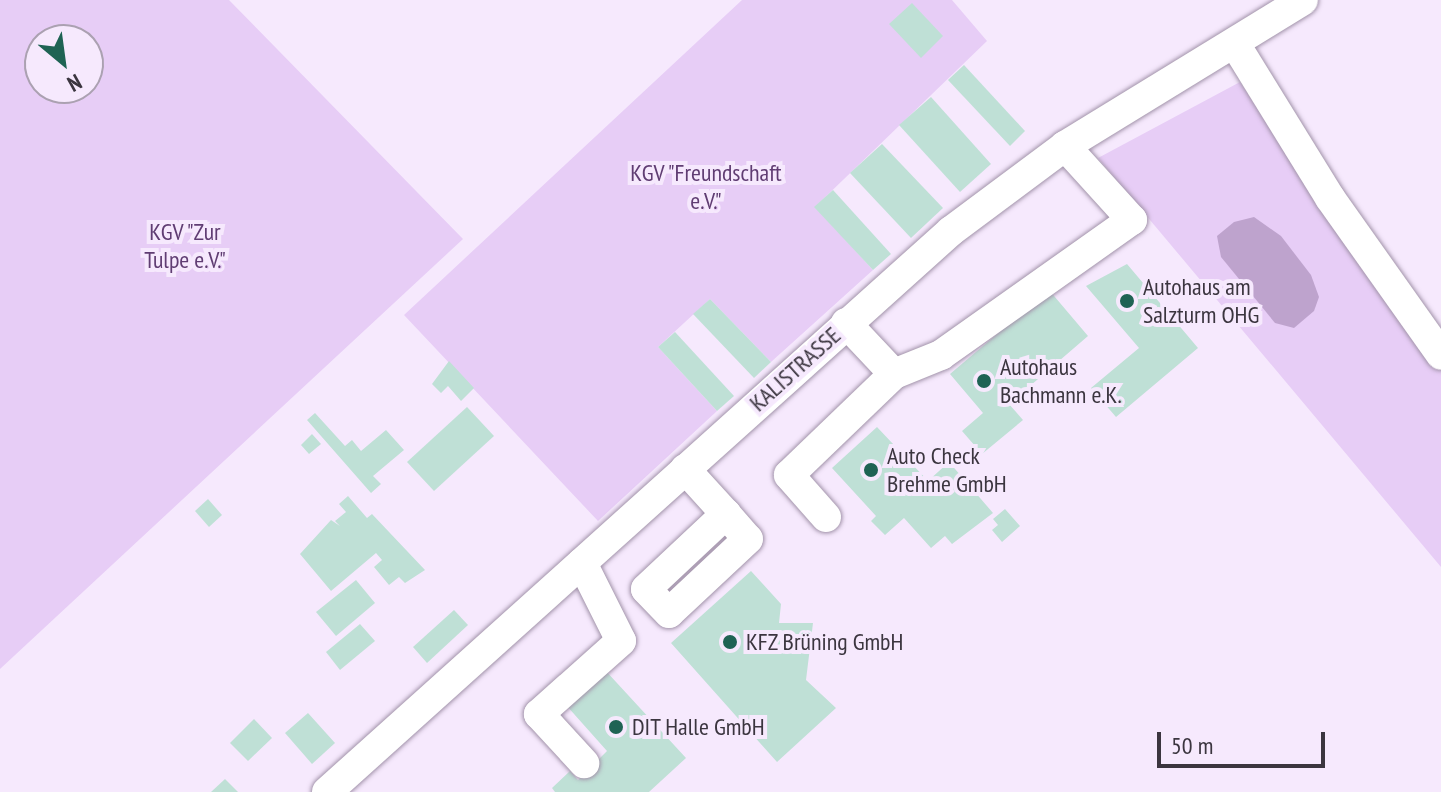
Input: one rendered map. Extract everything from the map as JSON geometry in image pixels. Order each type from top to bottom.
[{"type":"street","name":"KALISTRASSE","points":[[327,792],[951,231],[1065,146],[1303,0]]},
{"type":"street","points":[[1235,44],[1330,198],[1441,355]]},
{"type":"street","points":[[826,517],[789,475],[894,374],[941,355],[1132,220],[1065,146]]},
{"type":"street","points":[[846,323],[894,374]]},
{"type":"street","points":[[685,469],[726,514]]},
{"type":"street","points":[[582,563],[621,641],[539,714],[584,763]]},
{"type":"green space","name":"KGV \"Zur Tulpe e.V.\"","points":[[0,0],[229,0],[463,239],[0,669]]},
{"type":"green space","name":"KGV \"Freundschaft e.V.\"","points":[[742,0],[952,0],[987,41],[815,207],[873,270],[771,362],[710,299],[658,347],[717,411],[598,521],[404,315]]},
{"type":"green space","points":[[1240,82],[1330,221],[1441,359],[1441,567],[1098,158]]},
{"type":"shaded area","points":[[1254,217],[1281,236],[1311,275],[1319,297],[1314,311],[1294,328],[1275,323],[1221,257],[1217,236],[1234,222]]},
{"type":"building","points":[[912,3],[943,36],[921,58],[889,24]]},
{"type":"building","points":[[964,65],[1025,131],[1010,146],[948,80]]},
{"type":"building","points":[[931,97],[991,164],[960,192],[899,125]]},
{"type":"building","points":[[882,144],[943,208],[911,238],[850,173]]},
{"type":"building","points":[[833,190],[891,254],[873,270],[814,207]]},
{"type":"building","points":[[1127,264],[1198,348],[1116,417],[1091,388],[1139,348],[1086,286]]},
{"type":"building","points":[[1049,290],[1088,336],[1009,404],[1023,420],[982,454],[962,431],[983,413],[950,374]]},
{"type":"building","points":[[710,299],[771,362],[754,378],[693,314]]},
{"type":"building","points":[[675,332],[734,396],[717,411],[658,347]]},
{"type":"building","points":[[449,361],[474,388],[461,401],[448,386],[441,393],[432,384]]},
{"type":"building","points":[[467,407],[494,436],[434,491],[407,462]]},
{"type":"building","points":[[315,413],[345,446],[352,440],[361,451],[386,430],[404,450],[373,476],[381,484],[371,493],[307,420]]},
{"type":"building","points":[[877,427],[928,481],[949,462],[993,513],[952,544],[945,536],[931,548],[904,518],[885,535],[871,521],[876,516],[832,468]]},
{"type":"building","points":[[312,434],[321,444],[309,454],[301,445]]},
{"type":"building","points":[[348,496],[367,518],[372,514],[425,570],[405,583],[399,577],[389,585],[374,567],[382,560],[376,553],[331,591],[300,554],[331,520],[340,526],[335,521],[346,512],[339,504]]},
{"type":"building","points":[[208,499],[222,515],[209,527],[195,511]]},
{"type":"building","points":[[1005,509],[1020,526],[1002,542],[992,530],[998,525],[993,519]]},
{"type":"building","points":[[751,571],[781,604],[779,623],[813,623],[806,680],[836,708],[777,762],[671,643]]},
{"type":"building","points":[[356,580],[375,603],[336,636],[316,612]]},
{"type":"building","points":[[454,610],[468,625],[427,663],[413,647]]},
{"type":"building","points":[[360,624],[375,641],[340,670],[326,652]]},
{"type":"building","points":[[605,670],[686,758],[649,792],[555,792],[552,788],[570,771],[578,780],[607,751],[566,705]]},
{"type":"building","points":[[308,713],[335,743],[312,764],[285,733]]},
{"type":"building","points":[[254,719],[272,738],[248,761],[230,743]]},
{"type":"building","points":[[225,779],[238,792],[211,792]]},
{"type":"place","name":"Autohaus am Salzturm OHG","points":[[1127,301]]},
{"type":"place","name":"Autohaus Bachmann e.K.","points":[[984,381]]},
{"type":"place","name":"Auto Check Brehme GmbH","points":[[871,470]]},
{"type":"place","name":"KFZ Brüning GmbH","points":[[730,642]]},
{"type":"place","name":"DIT Halle GmbH","points":[[616,727]]}]
